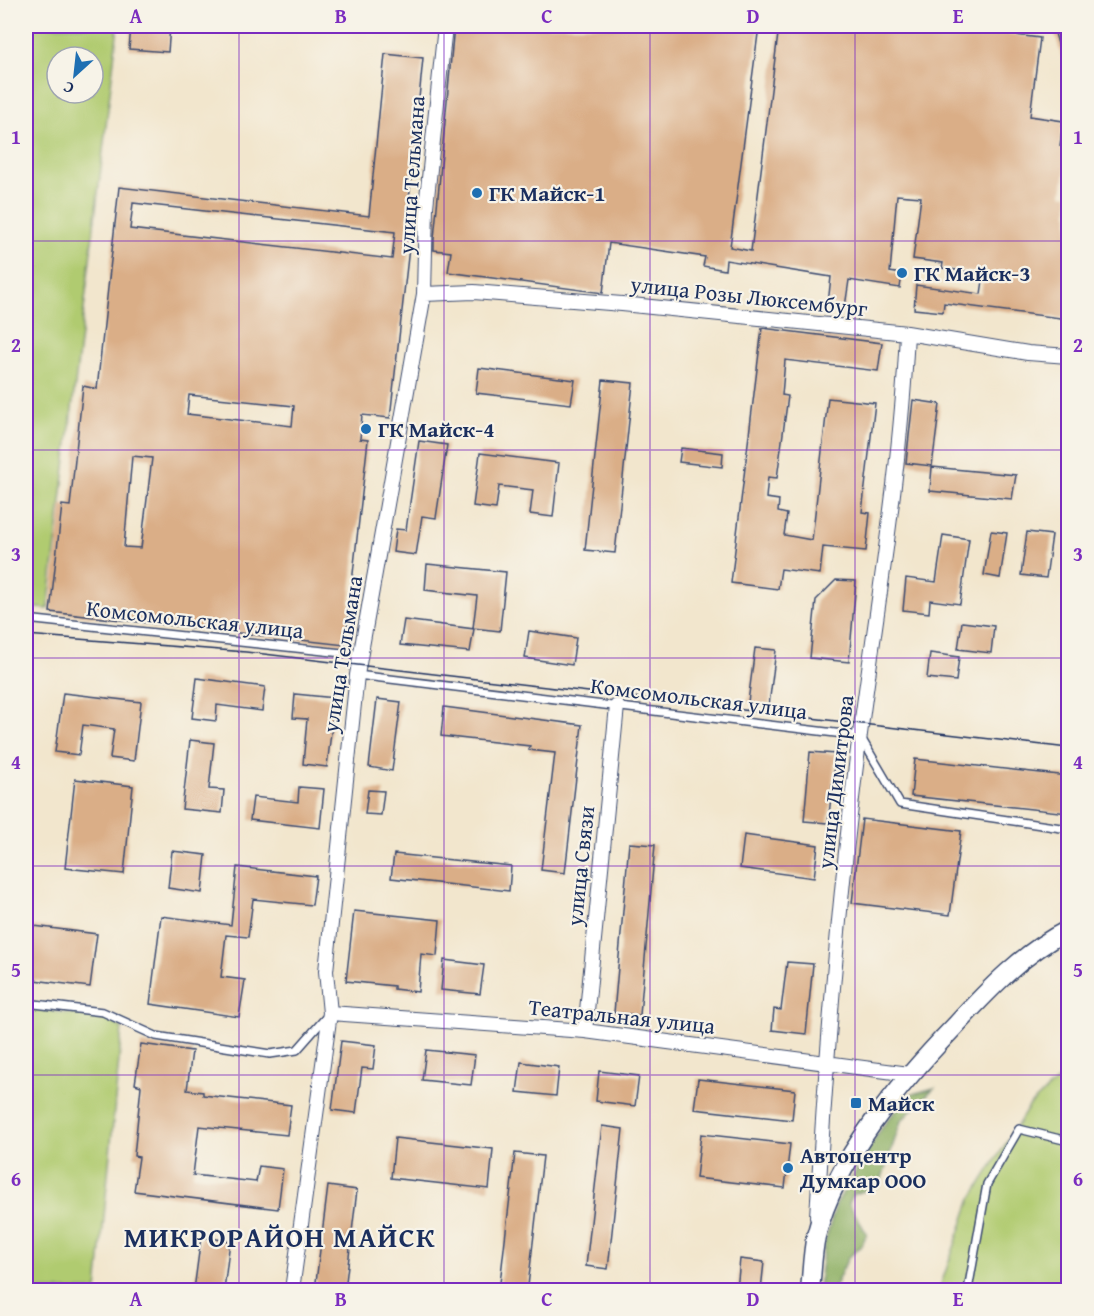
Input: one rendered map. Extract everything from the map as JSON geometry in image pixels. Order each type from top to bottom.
[{"type":"street","name":"улица Тельмана","points":[[292,1290],[330,1012],[326,971],[357,675],[424,294],[426,207],[445,26]]},
{"type":"street","name":"улица Розы Люксембург","points":[[424,294],[443,291],[486,293],[907,333],[1028,353],[1068,356]]},
{"type":"street","name":"улица Димитрова","points":[[816,1236],[826,1061],[860,736],[891,523],[907,333]]},
{"type":"street","name":"улица Связи","points":[[585,1031],[617,706]]},
{"type":"street","points":[[810,1290],[816,1236],[834,1189],[861,1142],[909,1074],[992,986],[1049,939],[1068,930]]},
{"type":"street","name":"Театральная улица","points":[[330,1012],[585,1031],[826,1061],[909,1074]]},
{"type":"lane","name":"Комсомольская улица","points":[[26,619],[361,655]]},
{"type":"lane","name":"Комсомольская улица","points":[[357,675],[860,736]]},
{"type":"lane","points":[[860,736],[900,804],[1068,829]]},
{"type":"lane","points":[[26,1003],[103,1012],[156,1036],[270,1054],[297,1050],[330,1012]]},
{"type":"lane","points":[[968,1290],[987,1185],[1019,1129],[1068,1141]]},
{"type":"green space","points":[[26,26],[118,26],[48,609],[26,607]]},
{"type":"green space","points":[[26,1008],[105,1018],[122,1028],[97,1290],[26,1290]]},
{"type":"green space","points":[[1068,1071],[1068,1290],[939,1290],[971,1199],[1030,1105]]},
{"type":"green space","points":[[934,1088],[901,1121],[879,1187],[853,1194],[849,1204],[867,1234],[861,1246],[848,1258],[833,1290],[818,1290],[824,1246],[836,1204],[883,1126],[909,1095]]},
{"type":"building","points":[[131,26],[170,26],[168,52],[129,49]]},
{"type":"building","points":[[454,26],[759,26],[730,247],[751,251],[779,26],[938,26],[1040,38],[1030,116],[1063,121],[1060,146],[1068,146],[1062,194],[1068,195],[1068,319],[944,303],[943,312],[914,309],[916,285],[981,294],[984,274],[942,268],[943,263],[913,259],[921,197],[897,195],[890,272],[902,274],[900,288],[849,280],[845,307],[828,304],[831,277],[726,260],[725,270],[703,266],[705,257],[609,243],[603,293],[448,272],[451,252],[434,250],[434,239]]},
{"type":"building","points":[[1053,26],[1066,26],[1068,69],[1065,69]]},
{"type":"building","points":[[385,54],[423,58],[407,220],[412,221],[390,418],[362,415],[360,439],[368,440],[345,645],[50,612],[62,505],[70,506],[83,386],[97,389],[119,187],[369,216]],"holes":[[[133,203],[395,232],[392,259],[130,229]],[[189,395],[294,406],[292,426],[187,414]],[[132,456],[152,458],[141,548],[124,547]]]},
{"type":"building","points":[[762,328],[882,343],[878,371],[785,360],[782,395],[788,396],[777,478],[768,477],[766,498],[779,500],[778,512],[787,514],[784,535],[812,540],[828,398],[875,403],[862,512],[870,513],[866,551],[823,547],[820,574],[781,569],[778,589],[731,583]]},
{"type":"building","points":[[479,368],[575,380],[571,404],[476,393]]},
{"type":"building","points":[[603,380],[633,383],[615,553],[585,550]]},
{"type":"building","points":[[913,400],[940,404],[932,466],[906,463]]},
{"type":"building","points":[[419,441],[447,445],[436,518],[422,516],[416,555],[393,552],[396,529],[406,530]]},
{"type":"building","points":[[681,448],[723,453],[722,467],[679,462]]},
{"type":"building","points":[[480,453],[559,463],[553,517],[530,514],[533,490],[499,486],[496,509],[473,506]]},
{"type":"building","points":[[932,467],[1016,475],[1012,499],[930,491]]},
{"type":"building","points":[[991,531],[1007,533],[1000,578],[984,575]]},
{"type":"building","points":[[1027,532],[1052,535],[1046,578],[1021,575]]},
{"type":"building","points":[[943,535],[969,539],[960,604],[930,600],[929,613],[903,610],[906,578],[936,582]]},
{"type":"building","points":[[427,564],[506,572],[500,631],[473,628],[477,596],[425,590]]},
{"type":"building","points":[[836,580],[856,581],[849,662],[810,658],[816,600]]},
{"type":"building","points":[[404,620],[474,629],[470,652],[400,645]]},
{"type":"building","points":[[962,622],[994,626],[991,653],[958,649]]},
{"type":"building","points":[[529,631],[576,638],[572,665],[525,658]]},
{"type":"building","points":[[755,648],[776,650],[769,705],[748,702]]},
{"type":"building","points":[[930,653],[959,657],[956,681],[927,678]]},
{"type":"building","points":[[197,678],[265,687],[262,711],[217,705],[216,721],[192,718]]},
{"type":"building","points":[[63,693],[141,702],[134,761],[110,758],[114,729],[83,725],[79,755],[55,752]]},
{"type":"building","points":[[295,694],[335,698],[327,767],[303,764],[307,719],[293,718]]},
{"type":"building","points":[[377,699],[401,702],[392,771],[369,767]]},
{"type":"building","points":[[444,707],[582,725],[565,873],[541,870],[555,753],[529,750],[530,746],[441,736]]},
{"type":"building","points":[[190,740],[214,743],[209,789],[224,790],[222,813],[182,809]]},
{"type":"building","points":[[810,752],[836,754],[828,823],[804,821]]},
{"type":"building","points":[[915,759],[1068,776],[1068,813],[911,796]]},
{"type":"building","points":[[75,779],[133,786],[124,874],[65,868]]},
{"type":"building","points":[[299,787],[324,789],[320,828],[250,820],[253,797],[298,802]]},
{"type":"building","points":[[368,790],[384,791],[381,815],[365,814]]},
{"type":"building","points":[[862,819],[961,831],[950,915],[852,903]]},
{"type":"building","points":[[744,835],[818,845],[814,878],[740,868]]},
{"type":"building","points":[[629,843],[655,845],[640,1015],[614,1013]]},
{"type":"building","points":[[172,851],[206,855],[202,893],[168,888]]},
{"type":"building","points":[[394,854],[511,866],[509,891],[391,878]]},
{"type":"building","points":[[237,867],[316,876],[312,905],[253,899],[248,937],[226,935],[221,977],[245,980],[239,1017],[150,1004],[161,916],[231,925]]},
{"type":"building","points":[[354,911],[440,920],[437,956],[421,954],[418,992],[394,989],[394,986],[346,981]]},
{"type":"building","points":[[26,925],[97,934],[90,987],[26,979]]},
{"type":"building","points":[[444,960],[484,965],[480,994],[441,990]]},
{"type":"building","points":[[787,962],[813,964],[806,1034],[772,1030],[774,1009],[781,1010]]},
{"type":"building","points":[[341,1041],[376,1045],[373,1069],[362,1068],[356,1113],[332,1110]]},
{"type":"building","points":[[141,1044],[192,1051],[187,1090],[203,1092],[203,1095],[291,1105],[287,1135],[199,1126],[193,1175],[256,1182],[259,1166],[283,1169],[278,1209],[134,1191],[139,1157],[134,1156],[141,1086],[135,1084]]},
{"type":"building","points":[[426,1050],[475,1055],[471,1085],[422,1080]]},
{"type":"building","points":[[521,1062],[559,1067],[556,1096],[517,1092]]},
{"type":"building","points":[[599,1071],[639,1076],[635,1106],[596,1101]]},
{"type":"building","points":[[698,1079],[795,1090],[792,1120],[694,1109]]},
{"type":"building","points":[[602,1126],[623,1129],[608,1269],[586,1266]]},
{"type":"building","points":[[701,1134],[790,1144],[785,1188],[696,1178]]},
{"type":"building","points":[[395,1138],[493,1149],[489,1189],[391,1178]]},
{"type":"building","points":[[515,1153],[543,1156],[528,1286],[500,1283]]},
{"type":"building","points":[[328,1186],[357,1190],[345,1290],[315,1290]]},
{"type":"building","points":[[201,1237],[230,1241],[224,1290],[194,1290]]},
{"type":"building","points":[[740,1259],[764,1262],[761,1290],[737,1290]]},
{"type":"tram line","points":[[26,635],[246,652],[1068,748]]},
{"type":"place","name":"ГК Майск-1","points":[[477,193]]},
{"type":"place","name":"ГК Майск-3","points":[[902,273]]},
{"type":"place","name":"ГК Майск-4","points":[[366,429]]},
{"type":"place","name":"Майск","points":[[856,1103]]},
{"type":"place","name":"Автоцентр Думкар ООО","points":[[788,1168]]},
{"type":"district","name":"МИКРОРАЙОН МАЙСК","points":[[280,1237]]}]
